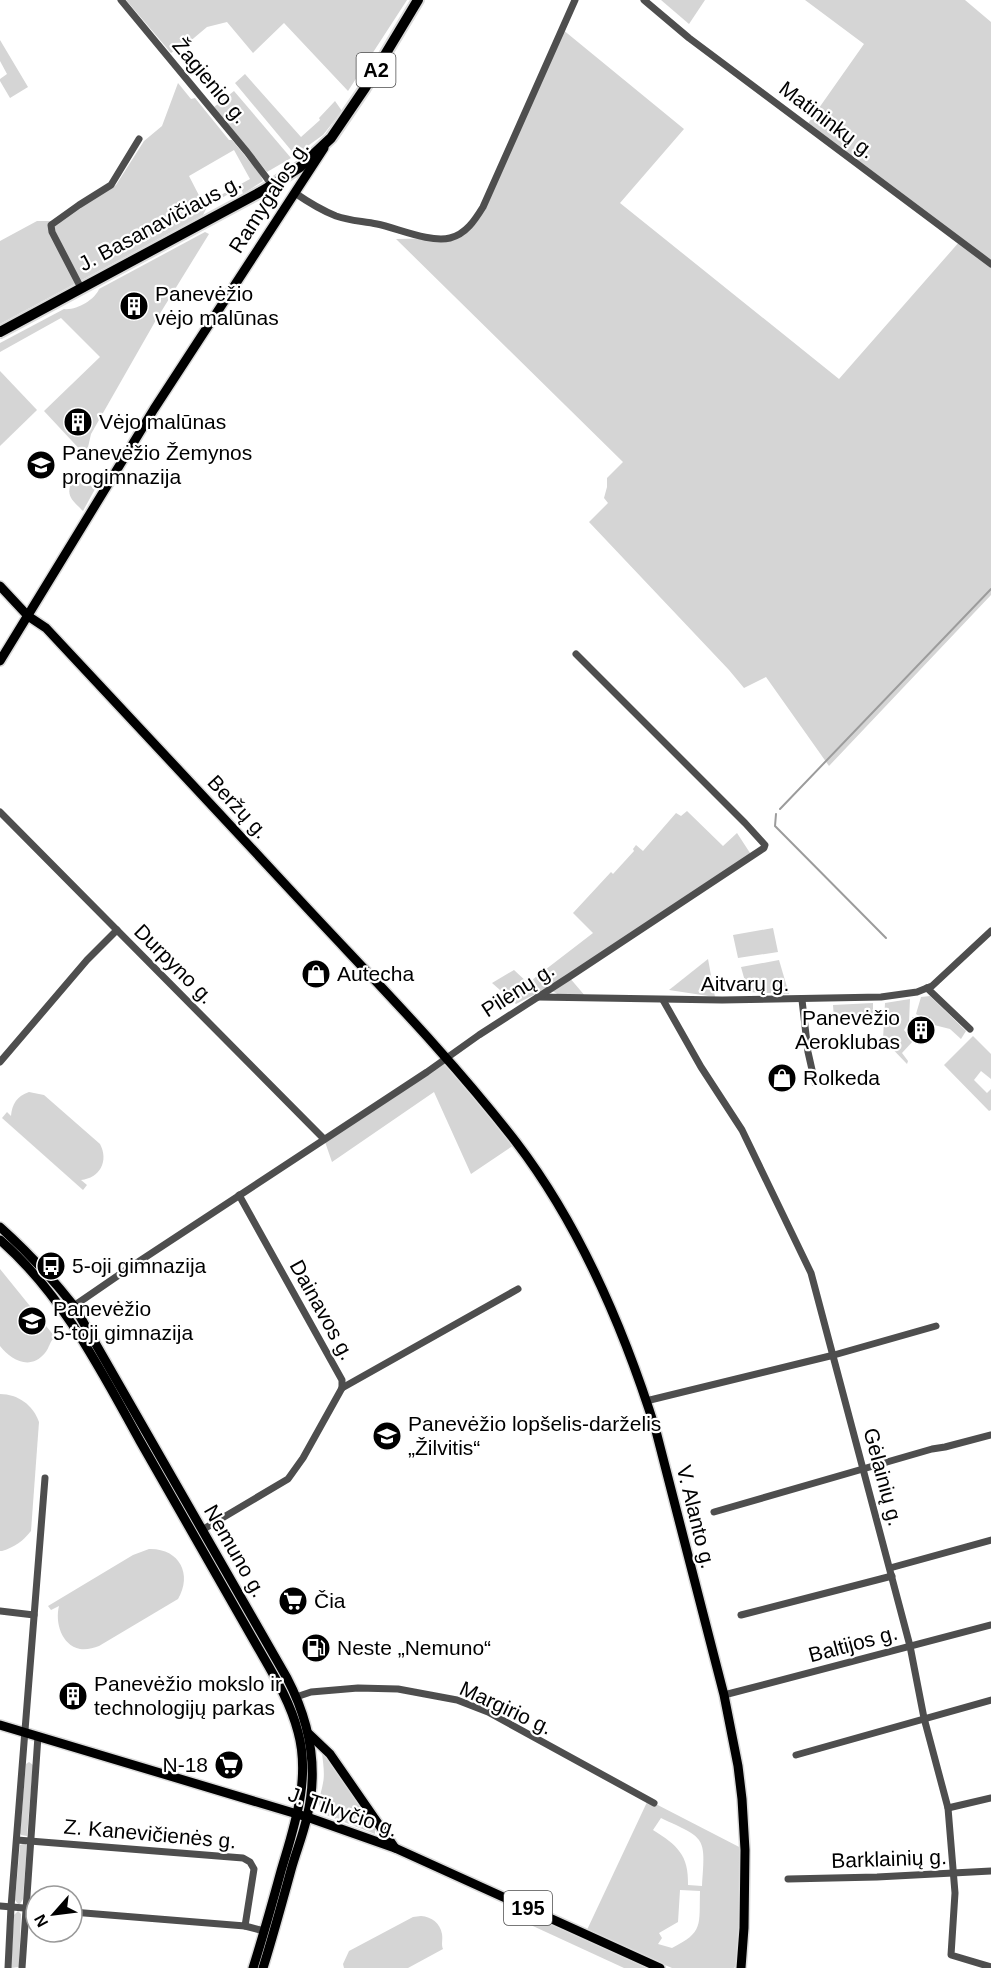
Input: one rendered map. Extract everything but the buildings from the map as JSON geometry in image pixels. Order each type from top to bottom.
[{"type":"highway","name":"Ramygalos g.","points":[[330,138],[358,98],[418,0]]},
{"type":"highway","name":"J. Basanavičiaus g.","points":[[0,332],[272,185],[317,153],[330,138]]},
{"type":"main road","name":"Ramygalos g.","points":[[0,661],[154,409],[330,138]]},
{"type":"main road","points":[[289,175],[296,191]]},
{"type":"main road","name":"Beržų g.","points":[[0,586],[28,616],[46,628],[446,1057]]},
{"type":"main road","name":"V. Alanto g.","points":[[446,1057],[517,1143],[572,1229],[604,1292],[622,1334],[656,1431],[724,1695],[738,1766],[745,1860],[741,1968]]},
{"type":"main road","name":"Nemuno g.","points":[[0,1227],[49,1274],[74,1306],[296,1697],[309,1733],[313,1774],[307,1817],[262,1968]]},
{"type":"main road","name":"Nemuno g.","points":[[0,1240],[31,1271],[65,1312],[283,1692],[299,1733],[303,1756],[302,1793],[253,1968]]},
{"type":"main road","name":"J. Tilvyčio g.","points":[[0,1725],[307,1817],[396,1848],[660,1968]]},
{"type":"main road","points":[[309,1733],[330,1754],[396,1848]]},
{"type":"street","name":"Žagienio g.","points":[[121,0],[272,185]]},
{"type":"street","points":[[296,191],[325,211],[348,220],[377,224],[432,238],[450,238],[461,232],[472,224],[483,207],[575,0]]},
{"type":"street","name":"Matininkų g.","points":[[644,0],[689,38],[991,264]]},
{"type":"street","points":[[81,288],[52,232],[51,225],[111,185],[139,139]]},
{"type":"street","name":"Pilėnų g.","points":[[65,1312],[752,856],[765,845],[576,654]]},
{"type":"street","name":"Durpyno g.","points":[[0,812],[324,1139]]},
{"type":"street","points":[[0,1062],[87,960],[117,930]]},
{"type":"street","name":"Aitvarų g.","points":[[538,997],[663,1000],[802,1000],[881,997],[927,988],[946,974],[991,931]]},
{"type":"street","points":[[927,988],[970,1029]]},
{"type":"street","name":"Gėlainių g.","points":[[663,1000],[701,1067],[742,1130],[811,1273],[891,1572],[910,1647],[924,1718],[948,1808],[955,1893],[951,1955],[991,1967]]},
{"type":"street","points":[[802,1000],[808,1052],[815,1083]]},
{"type":"street","name":"Dainavos g.","points":[[202,1530],[288,1479],[303,1458],[342,1388],[342,1380],[239,1195]]},
{"type":"street","points":[[342,1388],[518,1289]]},
{"type":"street","points":[[646,1401],[936,1326]]},
{"type":"street","points":[[714,1512],[932,1449],[991,1435]]},
{"type":"street","points":[[8,1968],[45,1478]]},
{"type":"street","points":[[741,1615],[891,1572],[991,1540]]},
{"type":"street","points":[[0,1611],[34,1615]]},
{"type":"street","name":"Baltijos g.","points":[[724,1695],[991,1625]]},
{"type":"street","name":"Margirio g.","points":[[296,1697],[311,1692],[368,1688],[398,1689],[457,1700],[488,1712],[654,1803]]},
{"type":"street","points":[[796,1755],[991,1700]]},
{"type":"street","points":[[27,1884],[38,1736]]},
{"type":"street","points":[[948,1808],[991,1798]]},
{"type":"street","name":"Z. Kanevičienės g.","points":[[17,1840],[243,1858],[250,1862],[254,1869],[245,1926]]},
{"type":"street","name":"Barklainių g.","points":[[788,1879],[991,1871]]},
{"type":"street","points":[[0,1906],[24,1909]]},
{"type":"street","points":[[84,1913],[245,1926],[264,1931]]},
{"type":"street","points":[[22,1968],[24,1929]]},
{"type":"shaded area","points":[[126,0],[407,0],[348,91],[284,23],[253,53],[227,22],[207,27],[188,43],[171,53]]},
{"type":"shaded area","points":[[661,0],[705,0],[689,24]]},
{"type":"shaded area","points":[[805,0],[965,0],[991,22],[991,595],[829,766],[766,677],[744,688],[589,522],[608,503],[604,498],[607,478],[623,462],[396,239],[449,238],[472,224],[562,29],[684,129],[620,203],[839,379],[960,241],[807,125],[864,44]]},
{"type":"shaded area","points":[[0,40],[28,87],[10,98],[0,81],[7,74],[0,61]]},
{"type":"shaded area","points":[[245,74],[301,137],[320,120],[319,118],[335,101],[342,111],[323,135],[295,155],[235,83]]},
{"type":"shaded area","points":[[178,83],[191,99],[195,98],[229,140],[232,140],[260,174],[263,181],[243,194],[241,187],[211,204],[210,201],[250,179],[234,150],[189,176],[206,209],[203,215],[0,324],[0,241],[37,221],[58,221],[116,185],[144,141],[162,126]]},
{"type":"shaded area","points":[[234,91],[291,158],[267,172],[214,107]]},
{"type":"shaded area","points":[[205,232],[209,234],[156,320],[91,434],[86,456],[44,411],[100,357],[61,318],[0,352],[0,343],[64,309],[84,304],[99,289]]},
{"type":"shaded area","points":[[0,371],[37,410],[0,446]]},
{"type":"shaded area","points":[[73,475],[77,475],[95,489],[83,511],[70,495]]},
{"type":"shaded area","points":[[687,811],[723,846],[737,833],[752,856],[569,977],[586,997],[559,995],[547,988],[516,1004],[492,983],[514,970],[528,983],[593,933],[573,913],[611,872],[613,874],[634,851],[636,845],[643,851],[676,813],[681,816]]},
{"type":"shaded area","points":[[773,928],[778,952],[738,958],[733,935]]},
{"type":"shaded area","points":[[708,959],[715,997],[669,990]]},
{"type":"shaded area","points":[[779,960],[789,994],[748,992],[741,967]]},
{"type":"shaded area","points":[[930,996],[966,1031],[961,1039],[950,1029],[934,1025],[916,1014],[921,997]]},
{"type":"shaded area","points":[[910,999],[909,1022],[904,1030],[913,1041],[902,1053],[908,1061],[907,1064],[883,1039],[885,1003]]},
{"type":"shaded area","points":[[873,1003],[873,1019],[834,1018],[833,1005]]},
{"type":"shaded area","points":[[973,1036],[991,1054],[991,1079],[981,1071],[974,1080],[987,1093],[991,1089],[991,1110],[989,1111],[944,1065]]},
{"type":"shaded area","points":[[446,1057],[517,1143],[471,1174],[434,1092],[332,1162],[324,1139]]},
{"type":"shaded area","points":[[29,1092],[44,1095],[100,1144],[104,1157],[101,1168],[88,1179],[81,1180],[87,1185],[83,1190],[2,1118],[7,1112],[11,1116],[16,1101]]},
{"type":"shaded area","points":[[0,1269],[55,1337],[45,1353],[33,1361],[21,1362],[10,1356],[0,1346]]},
{"type":"shaded area","points":[[0,1394],[19,1398],[33,1410],[39,1422],[31,1531],[11,1548],[2,1551],[0,1551]]},
{"type":"shaded area","points":[[149,1549],[168,1553],[180,1564],[184,1580],[178,1599],[99,1646],[80,1649],[68,1643],[59,1626],[59,1606],[51,1610],[48,1606],[133,1555]]},
{"type":"shaded area","points":[[322,1753],[340,1773],[375,1828],[375,1834],[322,1812],[319,1800],[324,1776]]},
{"type":"shaded area","points":[[29,1762],[33,1765],[27,1836],[20,1833],[26,1764]]},
{"type":"shaded area","points":[[648,1800],[745,1850],[744,1928],[734,1968],[672,1968],[586,1932]],"holes":[[[661,1818],[687,1830],[700,1841],[703,1857],[702,1886],[688,1885],[684,1858],[675,1846],[653,1830]],[[680,1890],[700,1891],[699,1920],[695,1932],[672,1948],[658,1944],[662,1938],[659,1933],[678,1922]]]},
{"type":"shaded area","points":[[25,1843],[27,1845],[23,1899],[18,1904],[15,1900],[20,1845]]},
{"type":"shaded area","points":[[18,1911],[21,1914],[19,1967],[11,1968],[14,1915]]},
{"type":"shaded area","points":[[526,1912],[648,1968],[624,1968],[522,1921]]},
{"type":"shaded area","points":[[421,1916],[432,1919],[439,1927],[443,1949],[408,1968],[344,1968],[343,1964],[349,1951],[413,1917]]},
{"type":"waterway","points":[[780,809],[991,589]]},
{"type":"waterway","points":[[776,814],[775,826],[886,938]]},
{"type":"place","name":"Panevėžio vėjo malūnas","points":[[134,306]]},
{"type":"place","name":"Vėjo malūnas","points":[[78,422]]},
{"type":"place","name":"Panevėžio Žemynos progimnazija","points":[[41,465]]},
{"type":"place","name":"Autecha","points":[[316,974]]},
{"type":"place","name":"Panevėžio Aeroklubas","points":[[921,1030]]},
{"type":"place","name":"Rolkeda","points":[[782,1078]]},
{"type":"place","name":"5-oji gimnazija","points":[[51,1266]]},
{"type":"place","name":"Panevėžio 5-toji gimnazija","points":[[32,1321]]},
{"type":"place","name":"Panevėžio lopšelis-darželis „Žilvitis“","points":[[387,1436]]},
{"type":"place","name":"Čia","points":[[293,1601]]},
{"type":"place","name":"Neste „Nemuno“","points":[[316,1648]]},
{"type":"place","name":"Panevėžio mokslo ir technologijų parkas","points":[[73,1696]]},
{"type":"place","name":"N-18","points":[[229,1765]]}]
